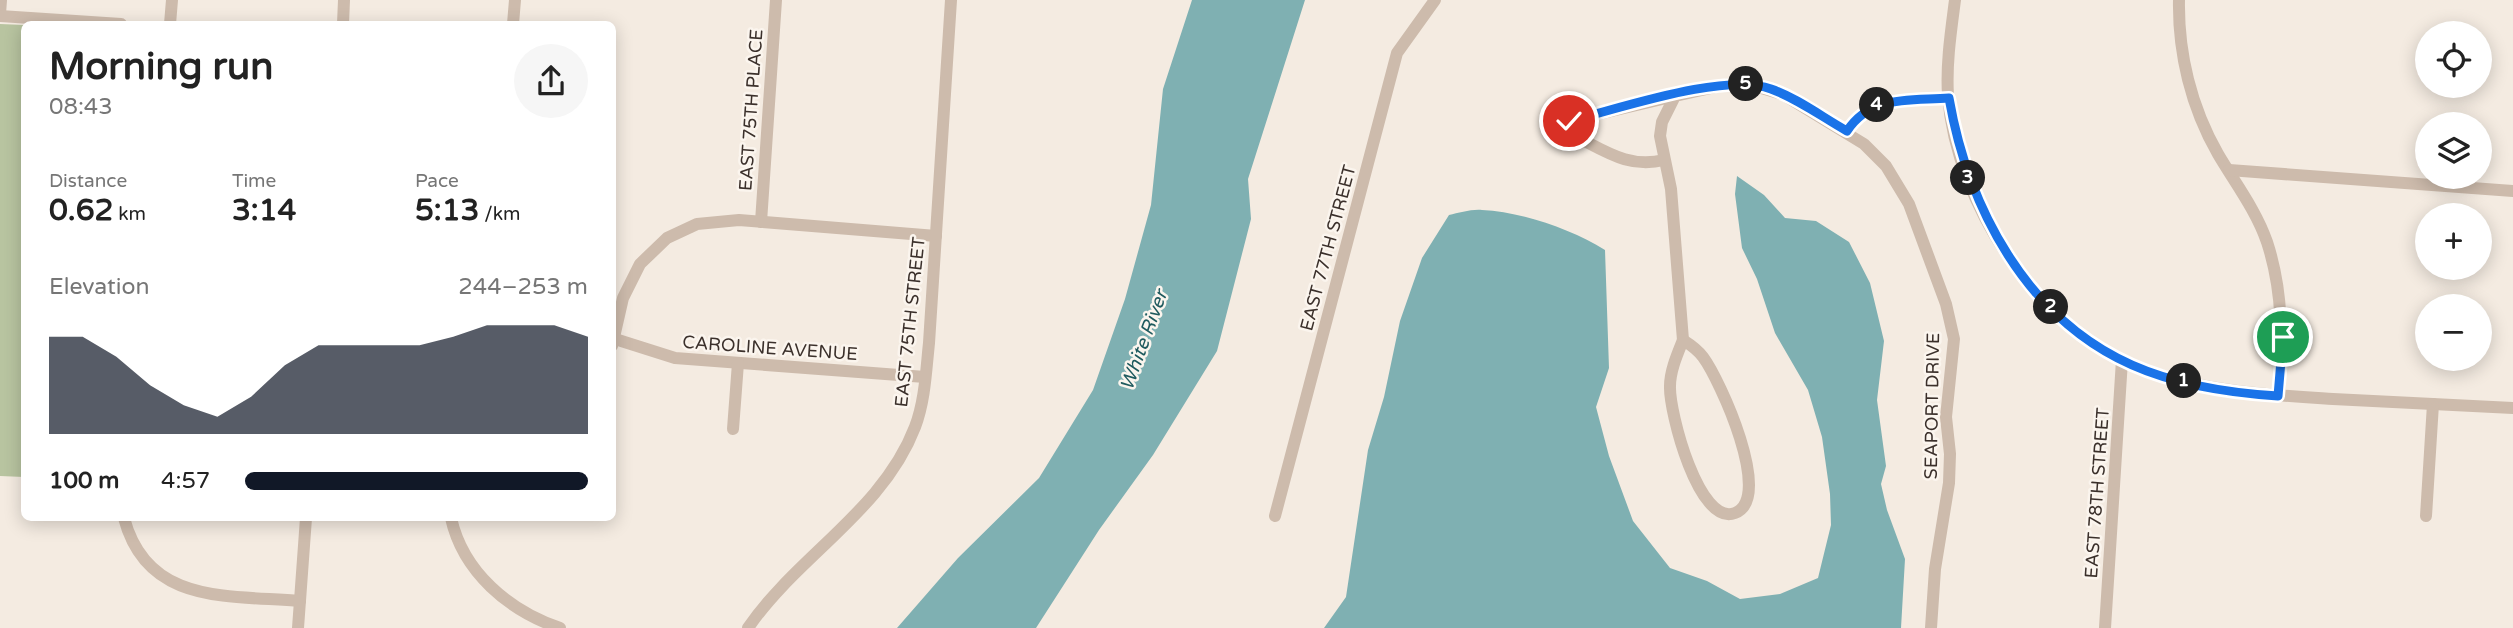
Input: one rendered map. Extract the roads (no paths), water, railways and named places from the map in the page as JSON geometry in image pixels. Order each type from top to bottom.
[{"type":"street","points":[[1,0],[0,15],[81,21]]},
{"type":"street","points":[[170,21],[172,0]]},
{"type":"street","points":[[343,21],[344,0]]},
{"type":"street","points":[[513,21],[514,0]]},
{"type":"street","name":"EAST 75TH PLACE","points":[[761,222],[776,0]]},
{"type":"street","name":"EAST 75TH STREET","points":[[748,628],[769,602],[874,495],[893,471],[915,427],[925,377],[951,0]]},
{"type":"street","name":"EAST 77TH STREET","points":[[1275,516],[1397,53],[1435,0]]},
{"type":"street","points":[[1955,0],[1949,98],[1965,169],[2001,245],[2034,289],[2064,319],[2122,360],[2150,372],[2193,383],[2278,396],[2513,408]]},
{"type":"street","points":[[2179,0],[2181,48],[2190,89],[2207,133],[2260,225],[2276,276],[2283,337],[2278,396]]},
{"type":"street","name":"SEAPORT DRIVE","points":[[1664,160],[1645,165],[1632,163],[1573,135],[1569,121],[1729,84],[1769,88],[1847,131],[1883,162],[1902,189],[1953,328],[1946,417],[1951,464],[1935,569],[1931,628]]},
{"type":"street","points":[[1675,96],[1662,122],[1660,136],[1671,190],[1683,340],[1671,373],[1670,394],[1686,457],[1709,504],[1720,513],[1736,513],[1746,505],[1750,492],[1738,431],[1708,365],[1697,349],[1683,340]]},
{"type":"street","points":[[1847,131],[1860,114],[1874,105],[1949,98]]},
{"type":"street","points":[[2229,170],[2513,191]]},
{"type":"street","points":[[616,333],[623,298],[632,276],[660,244],[688,227],[711,221],[761,222],[936,236]]},
{"type":"street","name":"CAROLINE AVENUE","points":[[616,344],[675,359],[925,377]]},
{"type":"street","name":"EAST 78TH STREET","points":[[2105,628],[2122,360]]},
{"type":"street","points":[[733,429],[738,363]]},
{"type":"street","points":[[2426,516],[2433,404]]},
{"type":"street","points":[[125,521],[134,545],[145,561],[176,585],[204,593],[300,601]]},
{"type":"street","points":[[298,628],[306,521]]},
{"type":"street","points":[[452,521],[462,547],[486,582],[503,599],[531,623],[560,628]]},
{"type":"water","name":"White River","points":[[1192,0],[1305,0],[1248,179],[1251,219],[1217,351],[1153,455],[1099,530],[1036,628],[897,628],[958,558],[1039,478],[1093,390],[1125,299],[1151,205],[1163,89]]},
{"type":"water","points":[[1737,176],[1764,195],[1785,218],[1816,221],[1849,242],[1870,283],[1884,341],[1877,400],[1886,466],[1881,484],[1887,510],[1905,559],[1901,628],[1324,628],[1346,597],[1368,450],[1384,397],[1400,321],[1422,258],[1449,215],[1474,210],[1497,211],[1546,223],[1605,250],[1609,368],[1596,407],[1609,456],[1633,521],[1670,568],[1707,581],[1740,599],[1780,594],[1818,578],[1831,525],[1830,494],[1822,437],[1808,390],[1775,333],[1757,279],[1742,248],[1735,194]]}]
